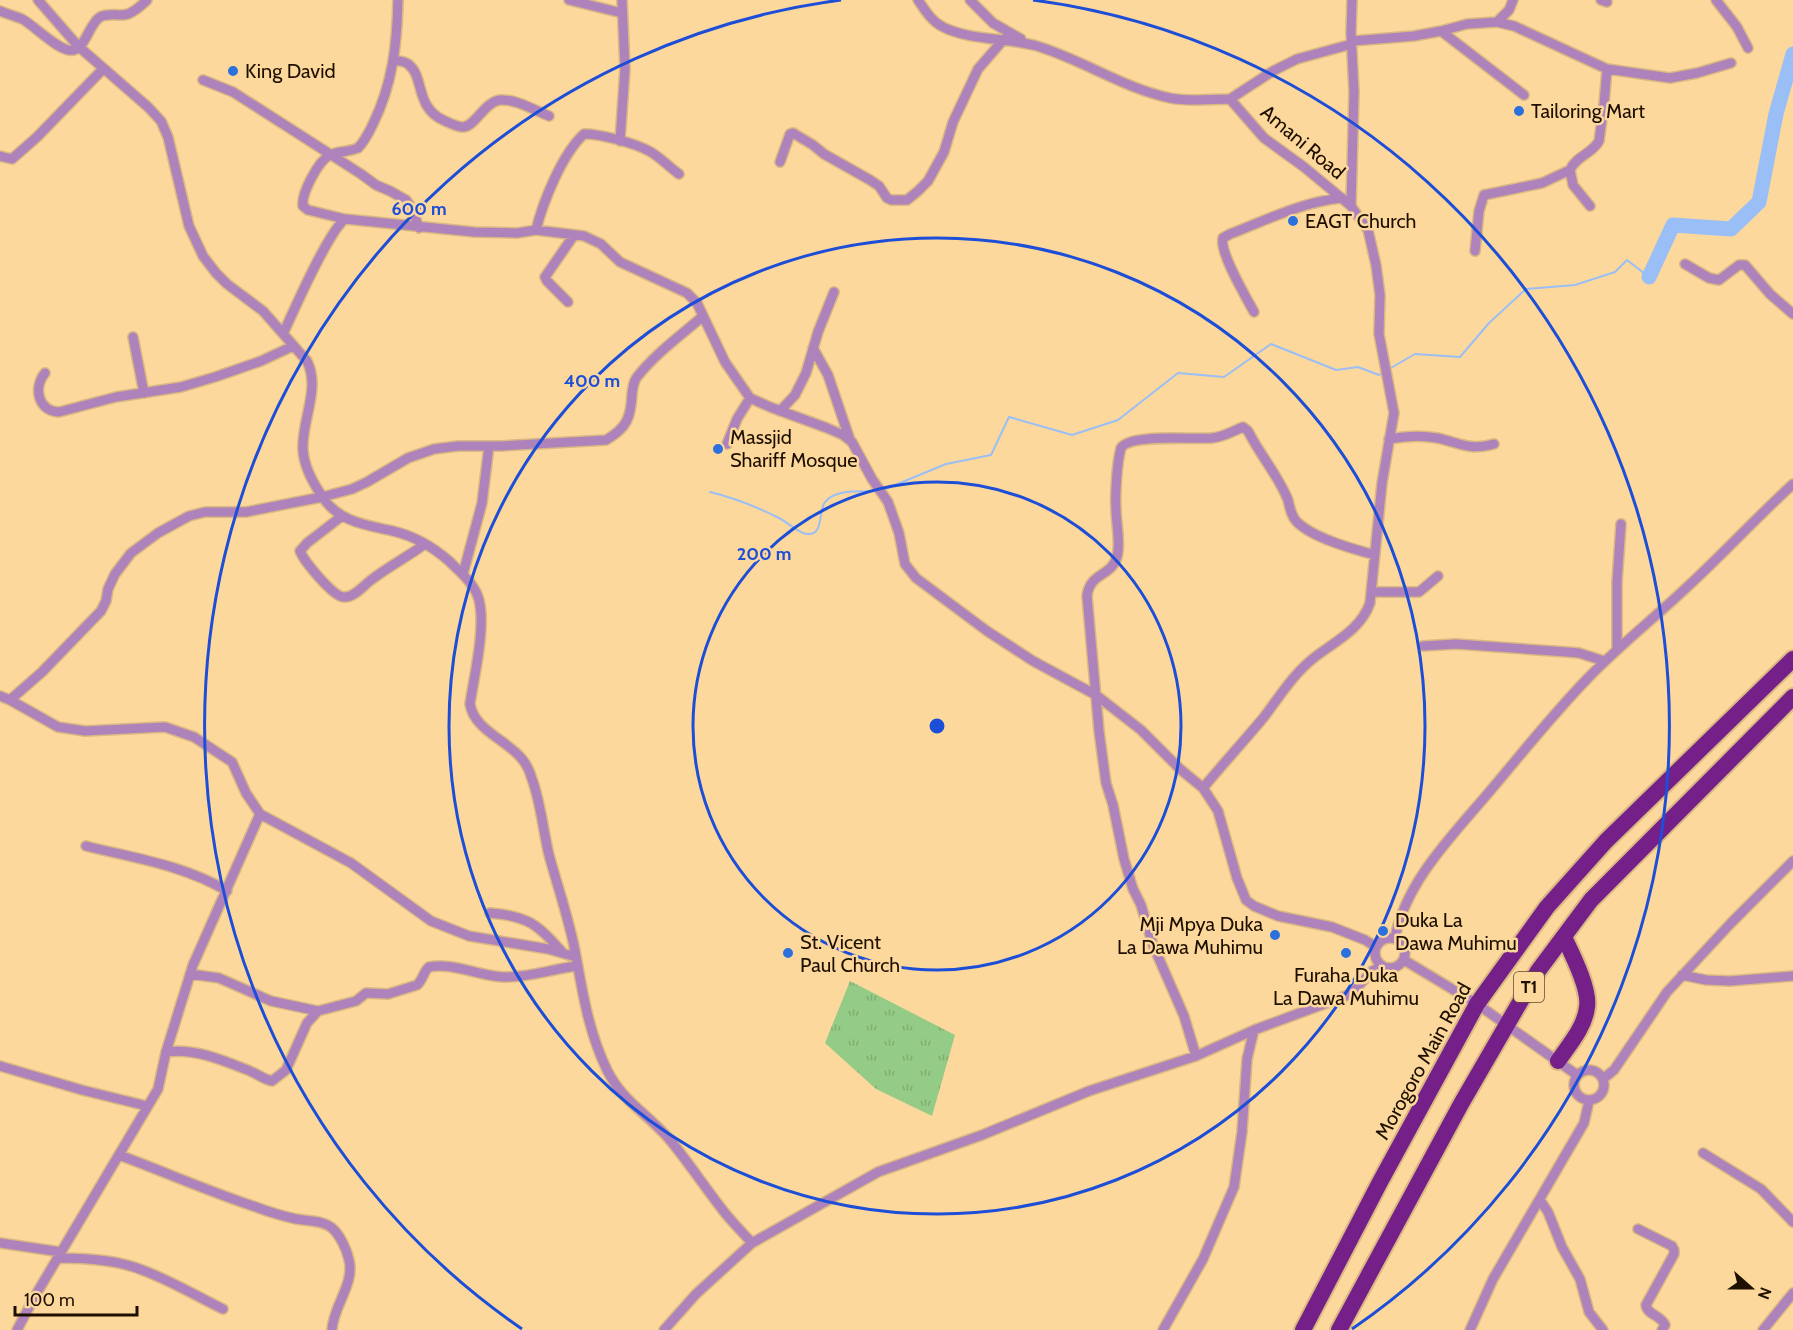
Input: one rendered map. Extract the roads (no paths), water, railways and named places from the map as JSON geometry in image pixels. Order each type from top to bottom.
[{"type":"highway","name":"Morogoro Main Road","points":[[1303,1330],[1477,1004],[1546,907],[1606,841],[1793,659]]},
{"type":"highway","name":"T1","points":[[1339,1330],[1461,1104],[1538,971],[1591,900],[1793,697]]},
{"type":"highway","points":[[1558,1060],[1580,1029],[1588,1007],[1584,983],[1564,937]]},
{"type":"street","points":[[38,0],[78,46],[161,121],[168,137],[189,226],[209,265],[227,284],[263,311],[307,361],[310,368],[310,405],[303,450],[306,466],[322,497],[342,516],[360,524],[404,534],[425,544],[463,574],[475,591],[480,609],[479,648],[471,709],[476,719],[522,759],[530,772],[591,1033],[615,1085],[626,1099],[669,1139],[725,1213],[752,1243]]},
{"type":"street","points":[[0,12],[21,18],[36,27],[54,43],[65,49],[75,50],[100,17],[128,14],[147,0]]},
{"type":"street","points":[[398,0],[394,60],[378,112],[362,143],[355,150],[330,155],[321,163],[304,194],[303,206],[308,210],[345,219],[418,228],[517,233],[536,230],[592,239],[601,244],[620,262],[687,293],[695,300],[724,362],[750,398],[827,428],[850,440]]},
{"type":"street","points":[[569,0],[622,13]]},
{"type":"street","points":[[620,141],[624,69],[622,0]]},
{"type":"street","points":[[918,0],[933,20],[944,28],[960,33],[1004,39],[1059,53],[1132,86],[1180,99],[1230,99],[1297,59],[1352,42],[1414,36],[1467,24],[1497,22],[1514,26],[1607,69],[1670,78],[1731,63]]},
{"type":"street","points":[[970,0],[993,23],[1031,45]]},
{"type":"street","points":[[1351,206],[1354,92],[1352,0]]},
{"type":"street","points":[[1497,22],[1509,10],[1514,0]]},
{"type":"street","points":[[1716,0],[1737,27],[1748,48]]},
{"type":"street","points":[[1441,31],[1524,95]]},
{"type":"street","points":[[780,162],[787,138],[793,133],[879,186],[887,198],[907,200],[928,181],[946,147],[953,122],[978,69],[1004,39]]},
{"type":"street","points":[[394,60],[410,65],[429,109],[443,120],[460,126],[468,125],[488,105],[498,100],[511,101],[549,116]]},
{"type":"street","points":[[0,156],[12,159],[17,156],[103,69]]},
{"type":"street","points":[[1590,206],[1573,185],[1570,170],[1572,164],[1596,147],[1599,141],[1607,69]]},
{"type":"street","points":[[203,80],[233,92],[376,185],[406,200],[412,208],[418,228]]},
{"type":"street","name":"Amani Road","points":[[1203,788],[1264,717],[1291,678],[1363,619],[1370,603],[1382,483],[1394,412],[1379,334],[1380,295],[1368,231],[1351,206],[1304,166],[1264,138],[1230,99]]},
{"type":"street","points":[[536,230],[542,208],[568,153],[584,134],[620,141],[651,151],[679,174]]},
{"type":"street","points":[[316,146],[321,163]]},
{"type":"street","points":[[1475,251],[1479,211],[1484,195],[1542,183],[1570,170]]},
{"type":"street","points":[[1254,312],[1227,259],[1222,244],[1223,238],[1303,204],[1342,198]]},
{"type":"street","points":[[283,334],[323,251],[338,225],[345,219]]},
{"type":"street","points":[[568,302],[545,277],[573,235]]},
{"type":"street","points":[[1685,264],[1709,278],[1719,280],[1739,266],[1745,265],[1770,294],[1793,314]]},
{"type":"street","points":[[780,411],[795,395],[806,373],[834,292]]},
{"type":"street","points":[[10,700],[42,672],[101,611],[108,590],[123,563],[131,553],[158,533],[197,514],[246,512],[322,497],[359,485],[422,452],[458,446],[608,439],[619,432],[627,422],[635,379],[661,352],[702,317]]},
{"type":"street","points":[[133,337],[144,393]]},
{"type":"street","points":[[45,373],[39,382],[39,394],[44,406],[52,412],[63,411],[116,396],[181,387],[215,378],[261,362],[293,346]]},
{"type":"street","points":[[813,348],[828,375],[850,440],[890,508],[899,533],[903,561],[907,569],[987,631],[1034,661],[1096,695],[1141,730],[1180,769],[1203,788],[1218,811],[1239,884],[1246,900],[1278,916],[1332,927],[1365,940],[1376,947]]},
{"type":"street","points":[[727,444],[750,398]]},
{"type":"street","points":[[1196,1056],[1184,1016],[1153,945],[1141,905],[1133,889],[1106,783],[1087,596],[1089,586],[1110,569],[1117,555],[1115,506],[1120,450],[1125,443],[1176,437],[1215,438],[1243,427],[1266,458],[1281,484],[1297,522],[1346,547],[1375,555]]},
{"type":"street","points":[[1389,439],[1407,436],[1436,438],[1478,448],[1494,444]]},
{"type":"street","points":[[463,574],[482,503],[489,446]]},
{"type":"street","points":[[1395,938],[1399,918],[1420,880],[1445,843],[1569,699],[1604,661],[1687,588],[1793,484]]},
{"type":"street","points":[[342,516],[300,551],[329,588],[341,597],[354,594],[371,579],[425,544]]},
{"type":"street","points":[[1617,649],[1617,582],[1621,524]]},
{"type":"street","points":[[1371,592],[1419,592],[1437,576]]},
{"type":"street","points":[[1423,646],[1456,644],[1567,652],[1579,653],[1604,661]]},
{"type":"street","points":[[0,696],[67,729],[85,731],[165,727],[194,737],[232,762],[246,793],[260,814],[351,862],[421,915],[439,925],[469,936],[563,953]]},
{"type":"street","points":[[17,1330],[34,1296],[158,1089],[166,1052],[190,974],[260,814]]},
{"type":"street","points":[[86,846],[183,870],[208,880],[226,891]]},
{"type":"street","points":[[1603,1079],[1614,1070],[1646,1021],[1682,975],[1793,861]]},
{"type":"street","points":[[490,912],[518,917],[530,922],[563,953],[576,961]]},
{"type":"street","points":[[1395,938],[1402,943],[1406,955],[1399,966],[1386,968],[1376,960],[1376,947],[1382,940],[1395,938]]},
{"type":"street","points":[[1404,960],[1477,1004],[1577,1075]]},
{"type":"street","points":[[190,974],[219,978],[271,1000],[318,1011],[356,1001],[366,993],[388,994],[417,985],[421,982],[427,969],[432,966],[505,977],[528,975],[576,961]]},
{"type":"street","points":[[664,1330],[696,1294],[752,1243],[879,1172],[982,1135],[1089,1091],[1196,1056],[1254,1030],[1351,994],[1372,972],[1382,966]]},
{"type":"street","points":[[1682,975],[1722,981],[1793,976]]},
{"type":"street","points":[[166,1052],[183,1050],[196,1052],[272,1081],[286,1070],[307,1023],[318,1011]]},
{"type":"street","points":[[1163,1330],[1203,1258],[1234,1187],[1242,1132],[1247,1059],[1254,1030]]},
{"type":"street","points":[[0,1066],[147,1106]]},
{"type":"street","points":[[1589,1070],[1597,1072],[1603,1079],[1604,1088],[1600,1095],[1589,1101],[1580,1098],[1575,1092],[1574,1083],[1577,1075],[1589,1070]]},
{"type":"street","points":[[1470,1330],[1492,1279],[1584,1123],[1589,1101]]},
{"type":"street","points":[[1703,1153],[1761,1189],[1793,1222]]},
{"type":"street","points":[[119,1155],[256,1207],[332,1228],[344,1245],[350,1270],[348,1281],[332,1319],[332,1330]]},
{"type":"street","points":[[1540,1200],[1580,1279],[1589,1312],[1603,1330]]},
{"type":"street","points":[[1638,1229],[1672,1246],[1674,1250],[1674,1254],[1646,1305],[1649,1312],[1663,1320],[1665,1325],[1662,1330]]},
{"type":"street","points":[[0,1244],[96,1259],[140,1269],[223,1309]]},
{"type":"street","points":[[1763,1330],[1793,1293]]},
{"type":"waterway","points":[[1649,277],[1673,225],[1731,229],[1759,202],[1776,114],[1793,54]]},
{"type":"waterway","points":[[1389,369],[1415,354],[1460,357],[1489,323],[1526,289],[1575,285],[1615,272],[1627,260],[1649,277]]},
{"type":"waterway","points":[[883,490],[946,464],[991,455],[1009,417],[1072,435],[1118,420],[1178,373],[1224,377],[1271,344],[1336,370],[1358,367],[1379,375],[1384,372]]},
{"type":"waterway","points":[[710,492],[762,510],[801,532],[812,534],[820,522],[823,506],[830,498],[842,493],[878,491]]},
{"type":"place","name":"King David","points":[[233,71]]},
{"type":"place","name":"Tailoring Mart","points":[[1519,111]]},
{"type":"place","name":"EAGT Church","points":[[1293,221]]},
{"type":"place","name":"Massjid Shariff Mosque","points":[[718,449]]},
{"type":"place","name":"Duka La Dawa Muhimu","points":[[1383,931]]},
{"type":"place","name":"Mji Mpya Duka La Dawa Muhimu","points":[[1275,935]]},
{"type":"place","name":"St. Vicent Paul Church","points":[[788,953]]},
{"type":"place","name":"Furaha Duka La Dawa Muhimu","points":[[1346,953]]}]
